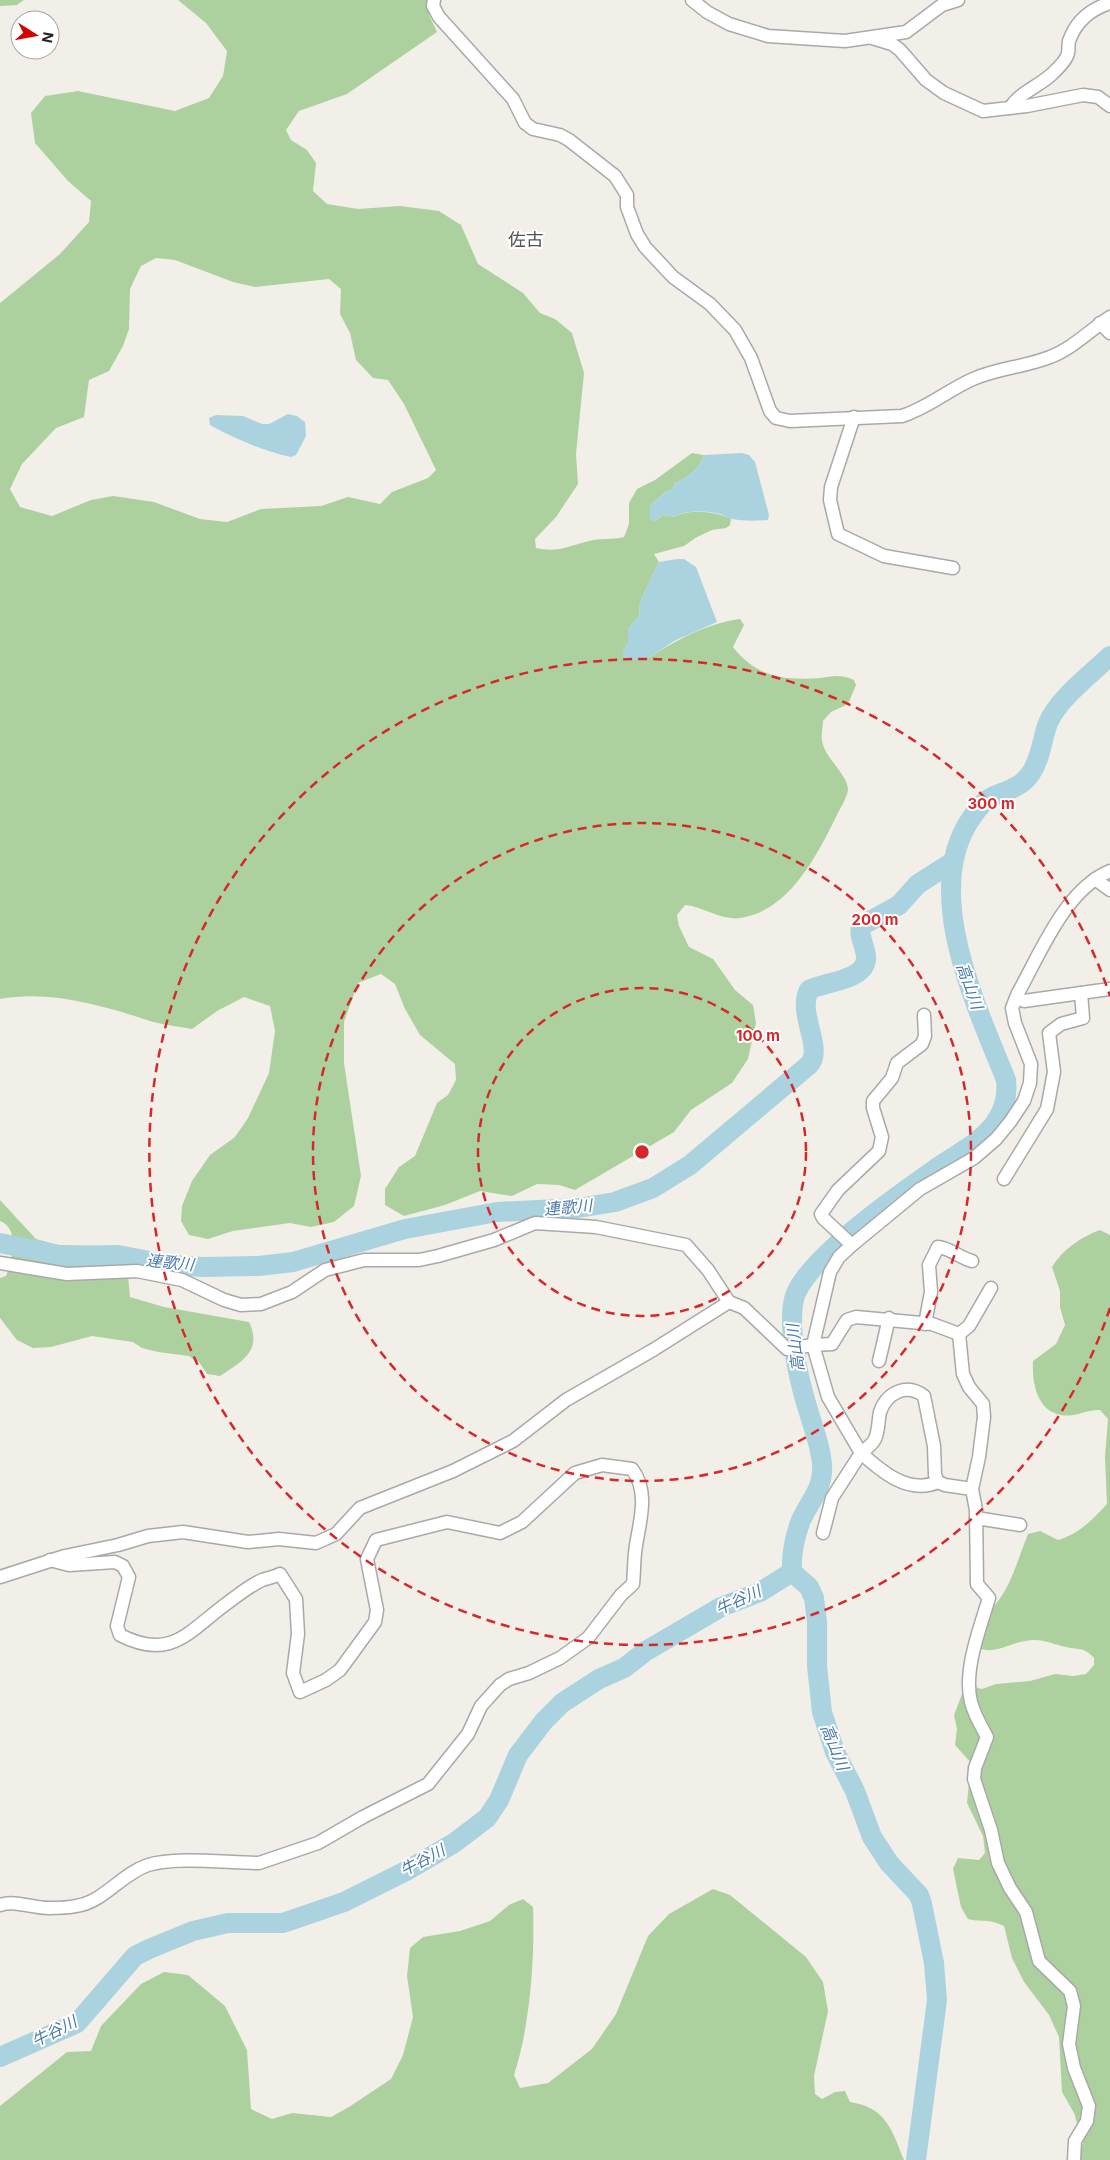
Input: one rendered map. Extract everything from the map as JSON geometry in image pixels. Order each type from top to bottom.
[{"type":"street","points":[[434,0],[433,6],[439,17],[514,99],[525,123],[533,129],[560,135],[569,140],[615,176],[626,195],[627,207],[637,234],[645,247],[673,277],[710,304],[734,330],[751,358],[773,416],[780,420],[902,416],[988,372],[1060,353],[1105,320],[1110,333]]},
{"type":"street","points":[[692,0],[707,12],[729,24],[768,36],[845,41],[906,32],[942,5],[958,0]]},
{"type":"street","points":[[1010,108],[1015,100],[1051,74],[1065,59],[1068,54],[1069,40],[1084,16],[1094,8],[1110,3]]},
{"type":"street","points":[[868,37],[892,44],[926,80],[944,93],[983,110],[1010,108],[1083,94],[1098,96],[1110,106]]},
{"type":"street","points":[[854,417],[831,487],[830,500],[838,534],[884,556],[953,568]]},
{"type":"street","points":[[938,1482],[929,1485],[899,1481],[889,1477],[860,1453],[828,1397],[813,1345],[830,1272],[847,1240],[920,1190],[974,1158],[1010,1122],[1024,1100],[1030,1083],[1031,1064],[1015,1023],[1012,1008],[1069,903],[1082,888],[1110,871]]},
{"type":"street","points":[[1095,879],[1110,890]]},
{"type":"street","points":[[1016,998],[1024,1001],[1110,989]]},
{"type":"street","points":[[1004,1179],[1047,1109],[1054,1072],[1050,1033],[1062,1024],[1083,1018],[1081,993]]},
{"type":"street","points":[[847,1240],[823,1218],[823,1210],[838,1190],[879,1151],[882,1136],[873,1108],[874,1101],[890,1082],[897,1063],[922,1044],[925,1036],[924,1015]]},
{"type":"street","points":[[0,1263],[67,1274],[137,1271],[182,1280],[224,1300],[241,1305],[261,1304],[292,1292],[325,1270],[340,1265],[364,1260],[419,1260],[438,1256],[494,1240],[535,1223],[596,1227],[686,1245],[708,1270],[729,1302],[744,1308],[787,1349],[832,1344],[847,1320],[856,1317],[889,1318],[932,1324],[959,1334]]},
{"type":"street","points":[[925,1324],[931,1292],[930,1265],[938,1247],[945,1248],[960,1258],[972,1261]]},
{"type":"street","points":[[959,1334],[968,1326],[991,1288]]},
{"type":"street","points":[[0,1577],[50,1560],[148,1536],[183,1532],[248,1542],[279,1539],[316,1543],[336,1534],[360,1508],[454,1471],[513,1441],[566,1400],[729,1302]]},
{"type":"street","points":[[879,1361],[889,1318]]},
{"type":"street","points":[[959,1334],[963,1374],[969,1387],[983,1404],[984,1417],[979,1457],[972,1489],[976,1518],[976,1584],[989,1598],[977,1640],[968,1684],[971,1703],[987,1737],[975,1768],[974,1779],[991,1830],[998,1863],[1010,1888],[1026,1912],[1039,1960],[1070,1991],[1074,2006],[1069,2044],[1074,2068],[1089,2106],[1087,2122],[1075,2141],[1074,2160]]},
{"type":"street","points":[[823,1533],[832,1498],[860,1453],[874,1440],[880,1411],[889,1396],[901,1390],[917,1391],[924,1396],[934,1446],[935,1475],[938,1482],[945,1486],[972,1489]]},
{"type":"street","points":[[0,1905],[9,1903],[48,1908],[76,1906],[93,1902],[134,1871],[149,1865],[168,1861],[259,1863],[272,1861],[318,1844],[363,1817],[428,1784],[468,1734],[473,1719],[481,1706],[500,1685],[509,1679],[529,1673],[560,1658],[588,1638],[633,1584],[643,1502],[637,1477],[632,1469],[602,1465],[575,1473],[522,1522],[500,1533],[447,1522],[376,1540],[367,1559],[377,1610],[375,1622],[340,1670],[326,1680],[300,1692],[293,1673],[298,1634],[296,1600],[280,1574],[263,1580],[236,1596],[178,1642],[160,1646],[133,1642],[120,1635],[117,1626],[129,1577],[123,1566],[115,1562],[69,1565],[50,1560]]},
{"type":"street","points":[[976,1518],[1020,1525]]},
{"type":"green space","points":[[0,0],[24,0],[17,5],[0,6]]},
{"type":"green space","points":[[178,0],[433,0],[429,15],[437,32],[347,94],[299,111],[286,130],[291,140],[307,150],[316,163],[313,191],[327,204],[358,209],[400,206],[439,211],[461,225],[478,264],[523,293],[540,313],[555,319],[572,333],[584,373],[576,454],[578,484],[556,517],[535,539],[536,548],[551,550],[593,540],[624,537],[629,524],[629,503],[637,489],[655,480],[692,453],[704,455],[700,464],[693,472],[675,483],[672,490],[665,492],[650,506],[654,521],[664,515],[675,517],[681,514],[703,512],[719,514],[731,519],[730,525],[726,528],[712,530],[684,546],[654,554],[659,562],[640,602],[639,616],[628,629],[628,643],[623,651],[649,658],[693,633],[728,621],[740,619],[744,625],[733,647],[742,657],[761,671],[794,679],[841,676],[854,680],[856,685],[848,704],[831,712],[823,721],[822,733],[824,747],[844,778],[848,790],[843,804],[819,849],[799,880],[787,894],[773,905],[757,913],[740,918],[726,917],[685,905],[677,915],[679,926],[689,947],[713,959],[735,990],[753,1005],[756,1023],[748,1059],[732,1083],[691,1110],[674,1132],[575,1190],[559,1185],[537,1184],[512,1196],[480,1191],[445,1205],[404,1216],[385,1205],[385,1189],[399,1167],[415,1156],[437,1103],[448,1095],[456,1080],[455,1064],[420,1035],[405,1009],[395,984],[381,974],[358,983],[344,1022],[344,1063],[361,1176],[354,1206],[334,1222],[311,1227],[290,1223],[233,1231],[208,1239],[189,1235],[181,1221],[182,1206],[192,1181],[210,1155],[235,1137],[248,1118],[269,1073],[275,1031],[270,1006],[244,997],[217,1011],[192,1029],[158,1023],[75,1000],[37,996],[0,999],[0,303],[60,254],[89,222],[91,201],[68,181],[35,143],[31,113],[45,96],[78,91],[175,111],[209,98],[223,76],[227,51],[206,23]],"holes":[[[156,258],[175,260],[233,282],[255,287],[329,279],[341,289],[340,314],[350,333],[356,360],[373,378],[388,380],[404,404],[436,470],[428,478],[392,492],[380,504],[348,497],[321,506],[261,509],[227,522],[200,519],[154,502],[113,496],[91,500],[52,516],[20,507],[10,489],[22,464],[56,428],[84,417],[89,380],[109,371],[123,346],[129,329],[130,289],[141,266]]]},
{"type":"green space","points":[[0,1200],[36,1239],[58,1245],[102,1246],[121,1251],[127,1264],[130,1297],[164,1307],[249,1322],[253,1332],[253,1341],[248,1355],[220,1376],[207,1374],[199,1362],[189,1356],[142,1348],[133,1342],[92,1336],[51,1347],[33,1348],[17,1340],[0,1318],[0,1278],[6,1276],[13,1246],[10,1231],[0,1221]]},
{"type":"green space","points":[[1100,1230],[1110,1235],[1110,2160],[1078,2160],[1083,2143],[1074,2113],[1062,2092],[1059,2037],[1049,2015],[1024,1982],[1012,1958],[1004,1926],[993,1922],[968,1919],[961,1907],[953,1869],[958,1858],[979,1860],[985,1853],[983,1836],[967,1803],[971,1763],[955,1745],[957,1729],[954,1715],[964,1689],[974,1687],[982,1689],[996,1684],[1030,1681],[1055,1674],[1073,1676],[1086,1674],[1094,1665],[1094,1658],[1084,1650],[1043,1641],[1026,1641],[995,1650],[988,1650],[971,1645],[970,1639],[973,1628],[1005,1591],[1028,1534],[1040,1531],[1058,1540],[1066,1537],[1085,1526],[1107,1504],[1105,1457],[1108,1419],[1100,1410],[1066,1416],[1053,1412],[1041,1401],[1033,1378],[1033,1361],[1056,1344],[1065,1325],[1060,1307],[1060,1291],[1052,1267],[1073,1244]]},
{"type":"green space","points":[[713,1889],[730,1895],[806,1957],[823,1982],[828,2011],[814,2076],[815,2094],[822,2099],[835,2092],[845,2091],[850,2102],[872,2109],[886,2122],[896,2139],[904,2160],[0,2160],[0,2106],[67,2052],[91,2051],[101,2026],[141,1984],[164,1972],[188,1975],[225,2006],[247,2050],[251,2109],[272,2119],[292,2113],[331,2117],[391,2079],[403,2055],[413,2017],[407,1976],[410,1948],[423,1937],[460,1931],[490,1921],[509,1905],[523,1899],[533,1907],[532,1970],[528,2014],[514,2075],[520,2088],[548,2083],[592,2049],[616,2014],[648,1936],[669,1914]]},
{"type":"water","points":[[288,414],[297,416],[305,422],[306,436],[296,455],[291,457],[260,448],[230,435],[210,425],[209,418],[216,415],[243,416],[262,424],[269,424]]},
{"type":"water","points":[[742,453],[749,455],[755,462],[769,515],[768,520],[736,520],[714,513],[700,512],[680,514],[675,517],[664,515],[654,521],[650,520],[650,506],[665,492],[672,490],[675,483],[693,472],[700,464],[704,455]]},
{"type":"water","points":[[684,559],[696,567],[717,622],[674,641],[649,658],[631,660],[623,657],[623,651],[628,643],[628,629],[639,616],[640,602],[659,562]]},
{"type":"waterway","name":"高山川","points":[[916,2160],[937,2000],[934,1963],[919,1895],[889,1863],[872,1837],[855,1791],[835,1752],[822,1712],[817,1666],[817,1622],[814,1598],[809,1587],[792,1572],[797,1532],[801,1520],[819,1487],[822,1473],[819,1445],[795,1358],[792,1324],[793,1307],[795,1295],[807,1276],[840,1241],[903,1192],[976,1142],[989,1130],[1001,1113],[1006,1097],[1006,1080],[969,984],[959,949],[952,913],[951,879],[957,846],[972,817],[981,805],[991,798],[1019,785],[1027,778],[1037,761],[1048,723],[1059,705],[1110,656]]},
{"type":"waterway","name":"連歌川","points":[[0,1243],[64,1256],[118,1255],[170,1265],[204,1267],[259,1266],[293,1262],[405,1229],[497,1212],[578,1208],[615,1202],[653,1188],[690,1165],[810,1064],[814,1048],[806,1009],[806,999],[809,990],[842,980],[858,972],[866,960],[860,930],[861,926],[899,905],[918,884],[951,863]]},
{"type":"waterway","name":"牛谷川","points":[[0,2057],[77,2023],[135,1956],[149,1949],[193,1931],[228,1923],[283,1923],[344,1902],[406,1871],[454,1843],[487,1818],[499,1800],[518,1755],[544,1721],[562,1703],[599,1679],[624,1668],[646,1651],[721,1607],[760,1592],[792,1572]]},
{"type":"district","name":"佐古","points":[[526,239]]}]
